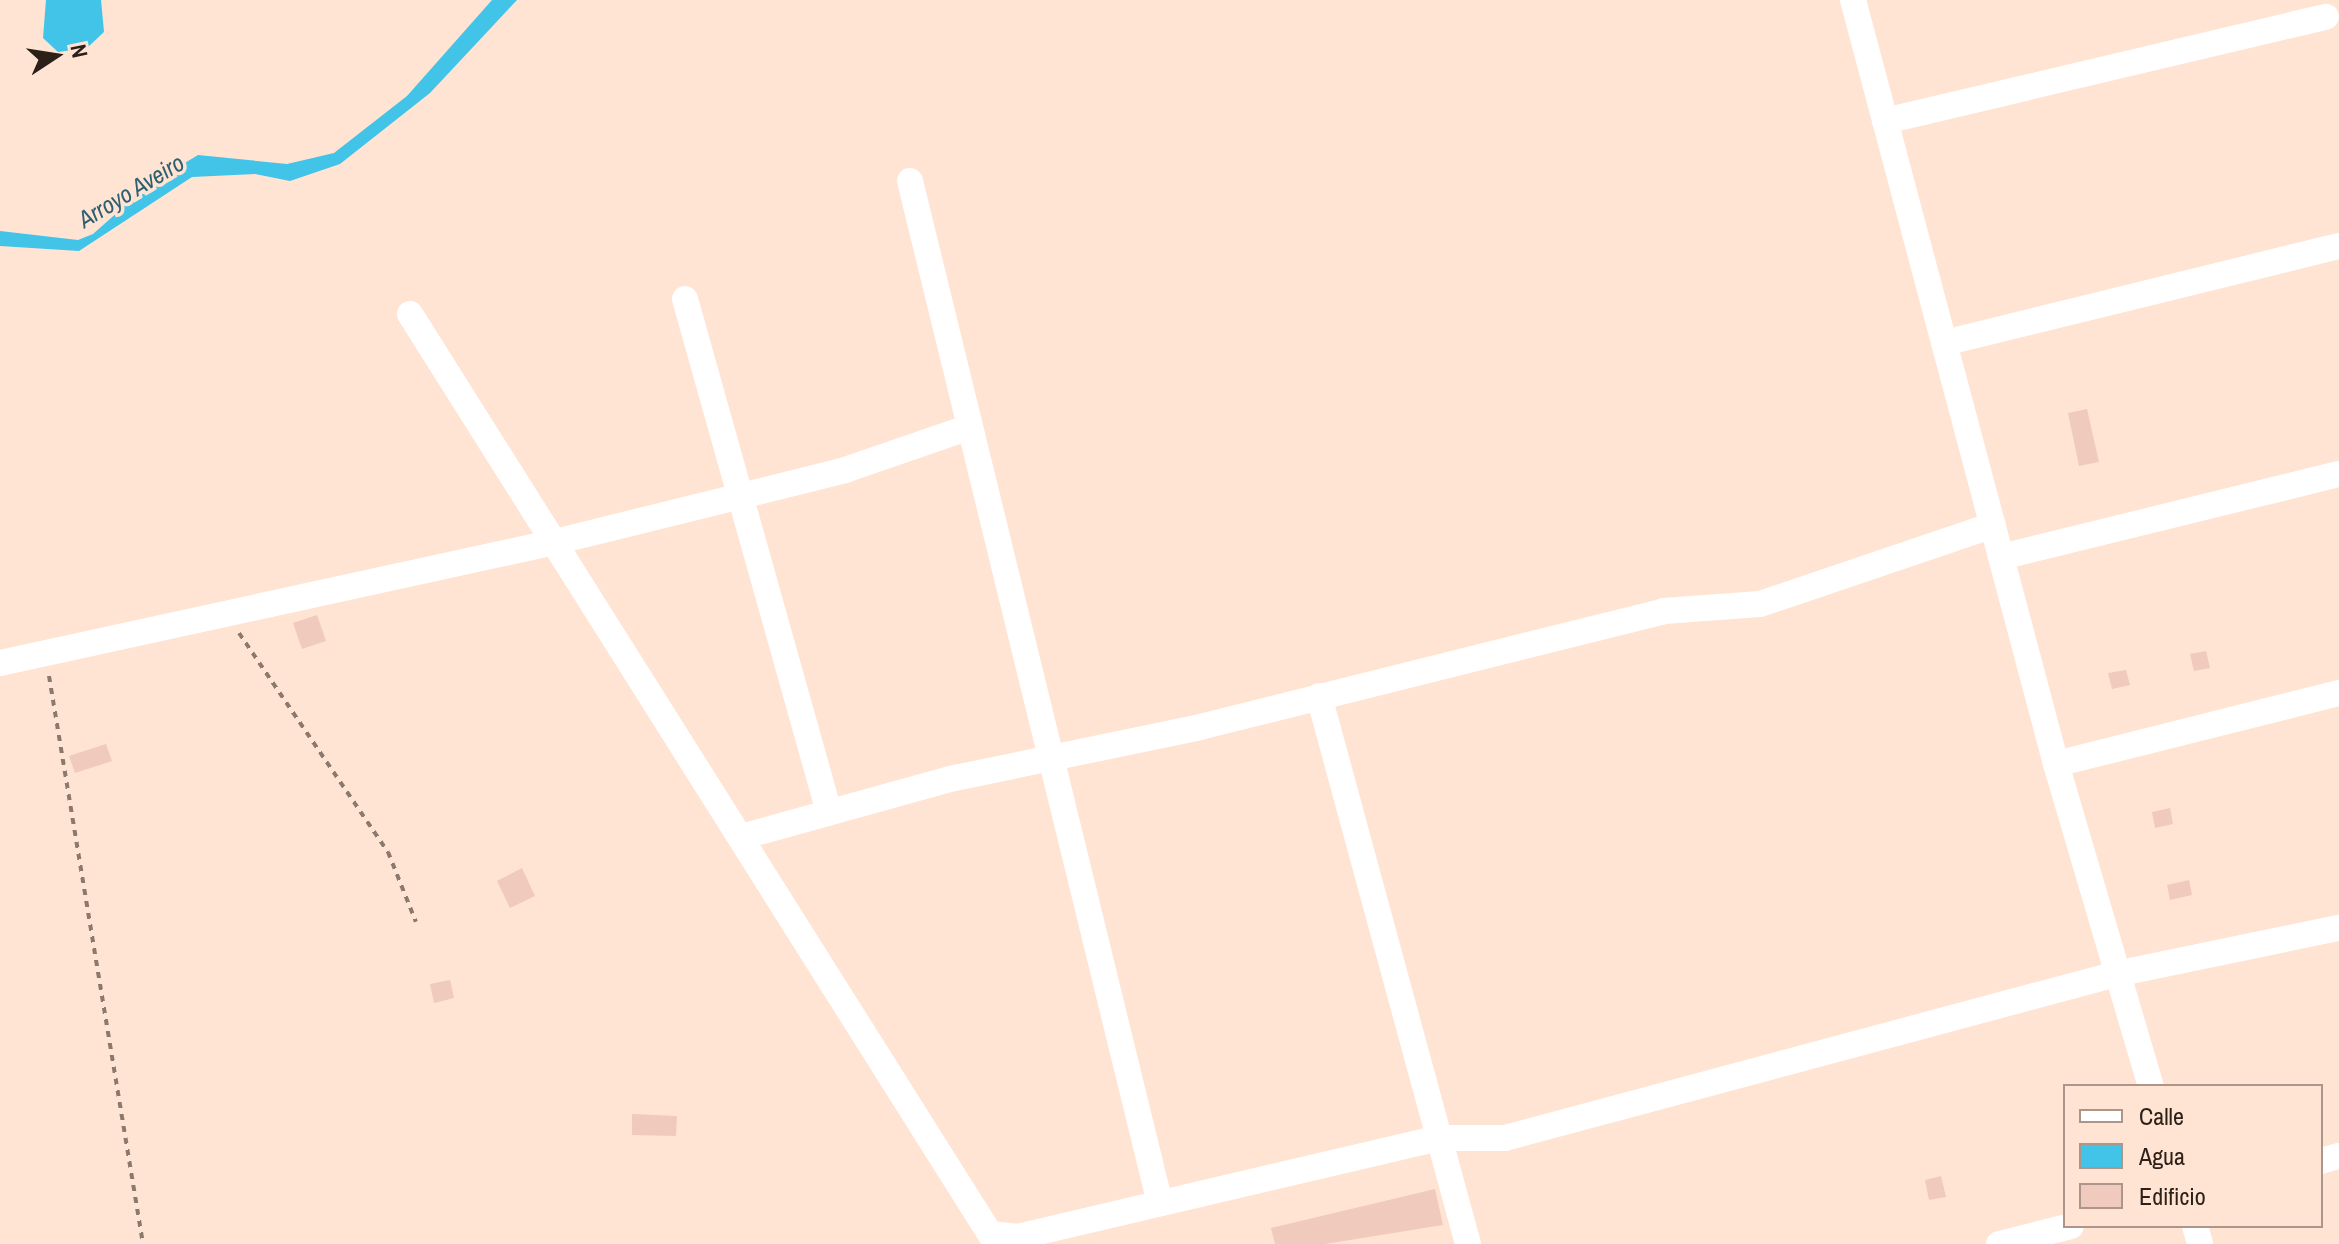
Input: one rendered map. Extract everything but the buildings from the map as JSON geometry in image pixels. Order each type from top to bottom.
[{"type":"street","points":[[1853,0],[2056,764],[2150,1084]]},
{"type":"street","points":[[1885,121],[2326,17]]},
{"type":"street","points":[[910,181],[1159,1199]]},
{"type":"street","points":[[1944,343],[2339,246]]},
{"type":"street","points":[[685,299],[738,497],[829,812]]},
{"type":"street","points":[[410,314],[990,1234],[1017,1237],[1159,1199],[1438,1138],[1505,1138],[2116,974],[2339,928]]},
{"type":"street","points":[[0,663],[44,650],[555,542],[845,470],[970,427]]},
{"type":"street","points":[[2001,557],[2339,474]]},
{"type":"street","points":[[741,837],[950,779],[1052,761],[1664,611],[1760,604],[1993,525]]},
{"type":"street","points":[[2056,764],[2339,693]]},
{"type":"street","points":[[1319,696],[1468,1244]]},
{"type":"street","points":[[1999,1244],[2063,1228]]},
{"type":"path","points":[[232,612],[244,644],[388,852],[416,922]]},
{"type":"path","points":[[44,650],[143,1244]]},
{"type":"water","points":[[46,0],[101,0],[104,32],[87,48],[58,52],[43,38]]},
{"type":"water","points":[[492,0],[517,0],[430,93],[340,164],[290,181],[255,174],[192,177],[79,251],[0,246],[0,231],[78,240],[93,234],[147,186],[198,155],[287,164],[334,153],[407,96]]},
{"type":"water label","name":"Arroyo Aveiro","points":[[131,191]]}]
